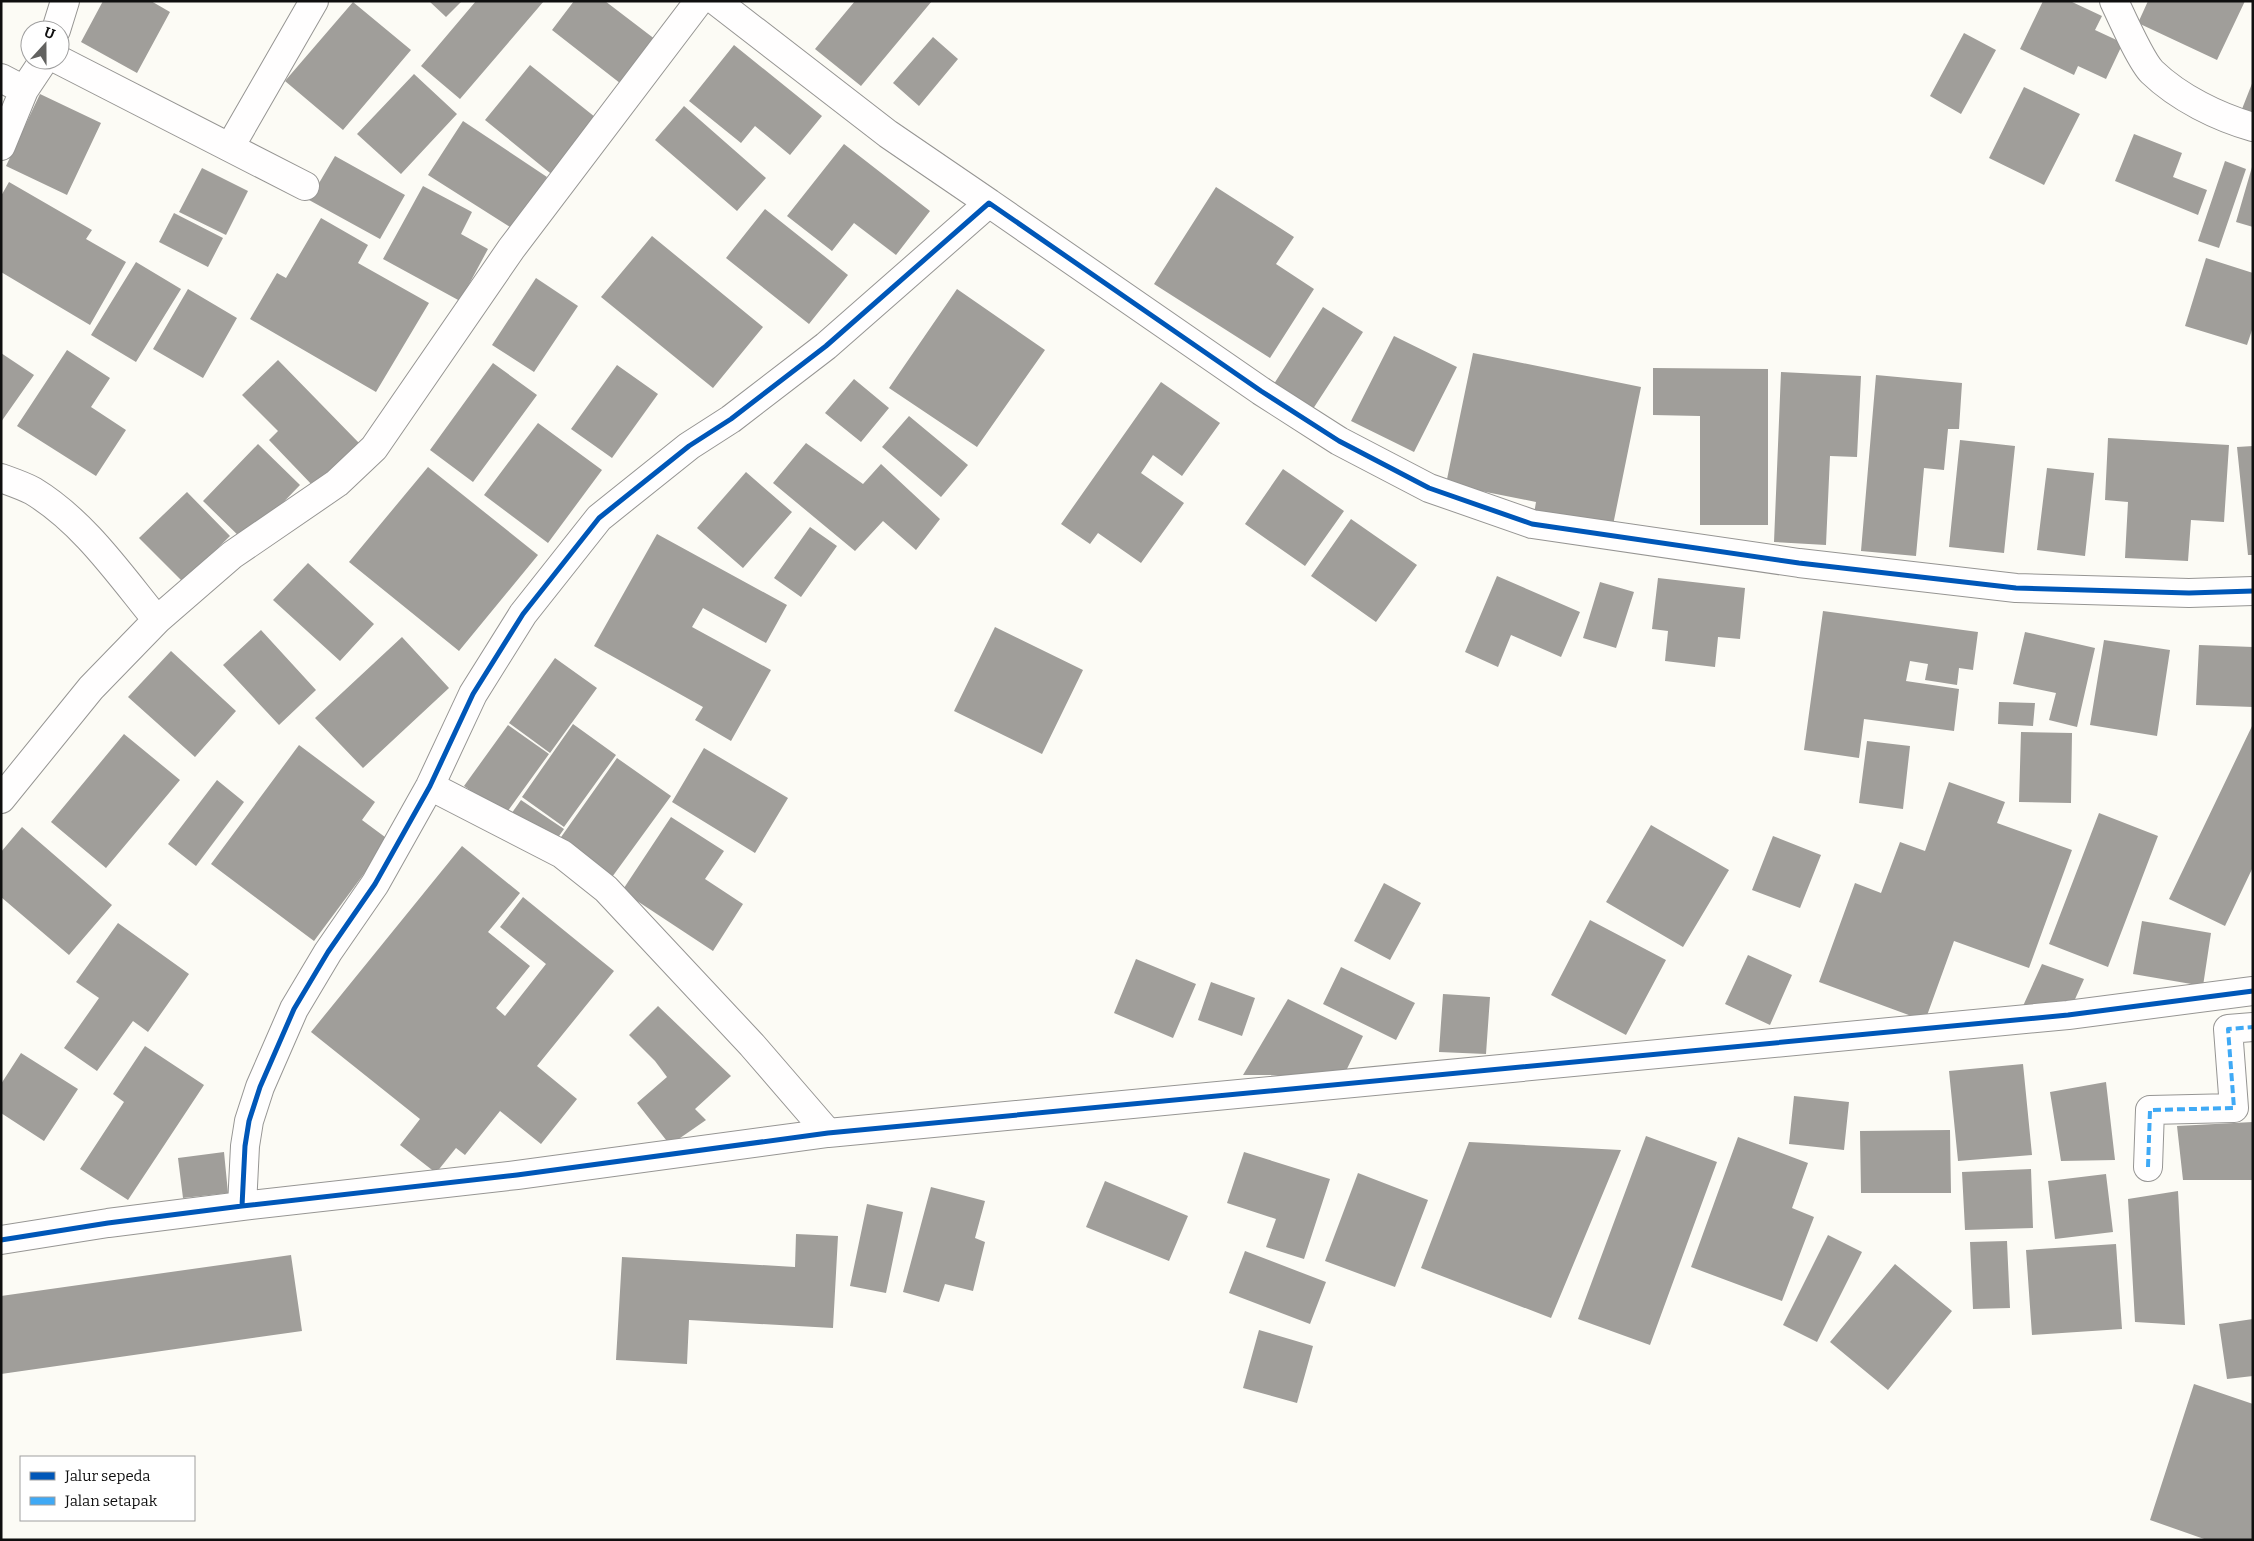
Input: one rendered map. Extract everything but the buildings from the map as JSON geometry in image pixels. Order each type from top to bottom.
[{"type":"street","points":[[59,20],[65,1]]},
{"type":"street","points":[[230,147],[314,1]]},
{"type":"street","points":[[1,799],[91,688],[157,620],[232,555],[337,483],[374,448],[511,249],[698,1]]},
{"type":"street","points":[[716,1],[888,134],[1261,391],[1339,441],[1428,488],[1532,524],[1799,563],[2016,588],[2189,593],[2253,591]]},
{"type":"street","points":[[2114,1],[2151,72],[2198,106],[2235,122],[2253,127]]},
{"type":"street","points":[[70,66],[305,186]]},
{"type":"street","points":[[1,146],[13,84],[31,70]]},
{"type":"street","points":[[242,1206],[244,1146],[249,1121],[260,1087],[294,1009],[328,952],[375,884],[430,786],[473,694],[522,614],[599,518],[689,446],[730,419],[826,346],[989,203]]},
{"type":"street","points":[[1,478],[32,490],[65,514],[94,545],[157,620]]},
{"type":"street","points":[[430,786],[562,854],[606,889],[752,1045],[828,1134]]},
{"type":"street","points":[[1,1240],[108,1223],[517,1175],[828,1134],[2058,1016],[2253,991]]},
{"type":"street","points":[[2148,1167],[2150,1110],[2234,1108],[2228,1029],[2253,1027]]},
{"type":"marked path","points":[[2148,1167],[2150,1110],[2234,1108],[2228,1029],[2253,1027]]},
{"type":"cycle path","points":[[242,1206],[245,1146],[249,1121],[260,1087],[294,1009],[328,952],[375,884],[430,786],[473,694],[523,614],[599,518],[689,446],[731,419],[826,346],[989,203],[1261,391],[1339,441],[1429,488],[1532,524],[1799,563],[2016,588],[2189,593],[2253,591]]},
{"type":"cycle path","points":[[1,1240],[108,1223],[517,1175],[828,1133],[2068,1015],[2253,991]]}]
